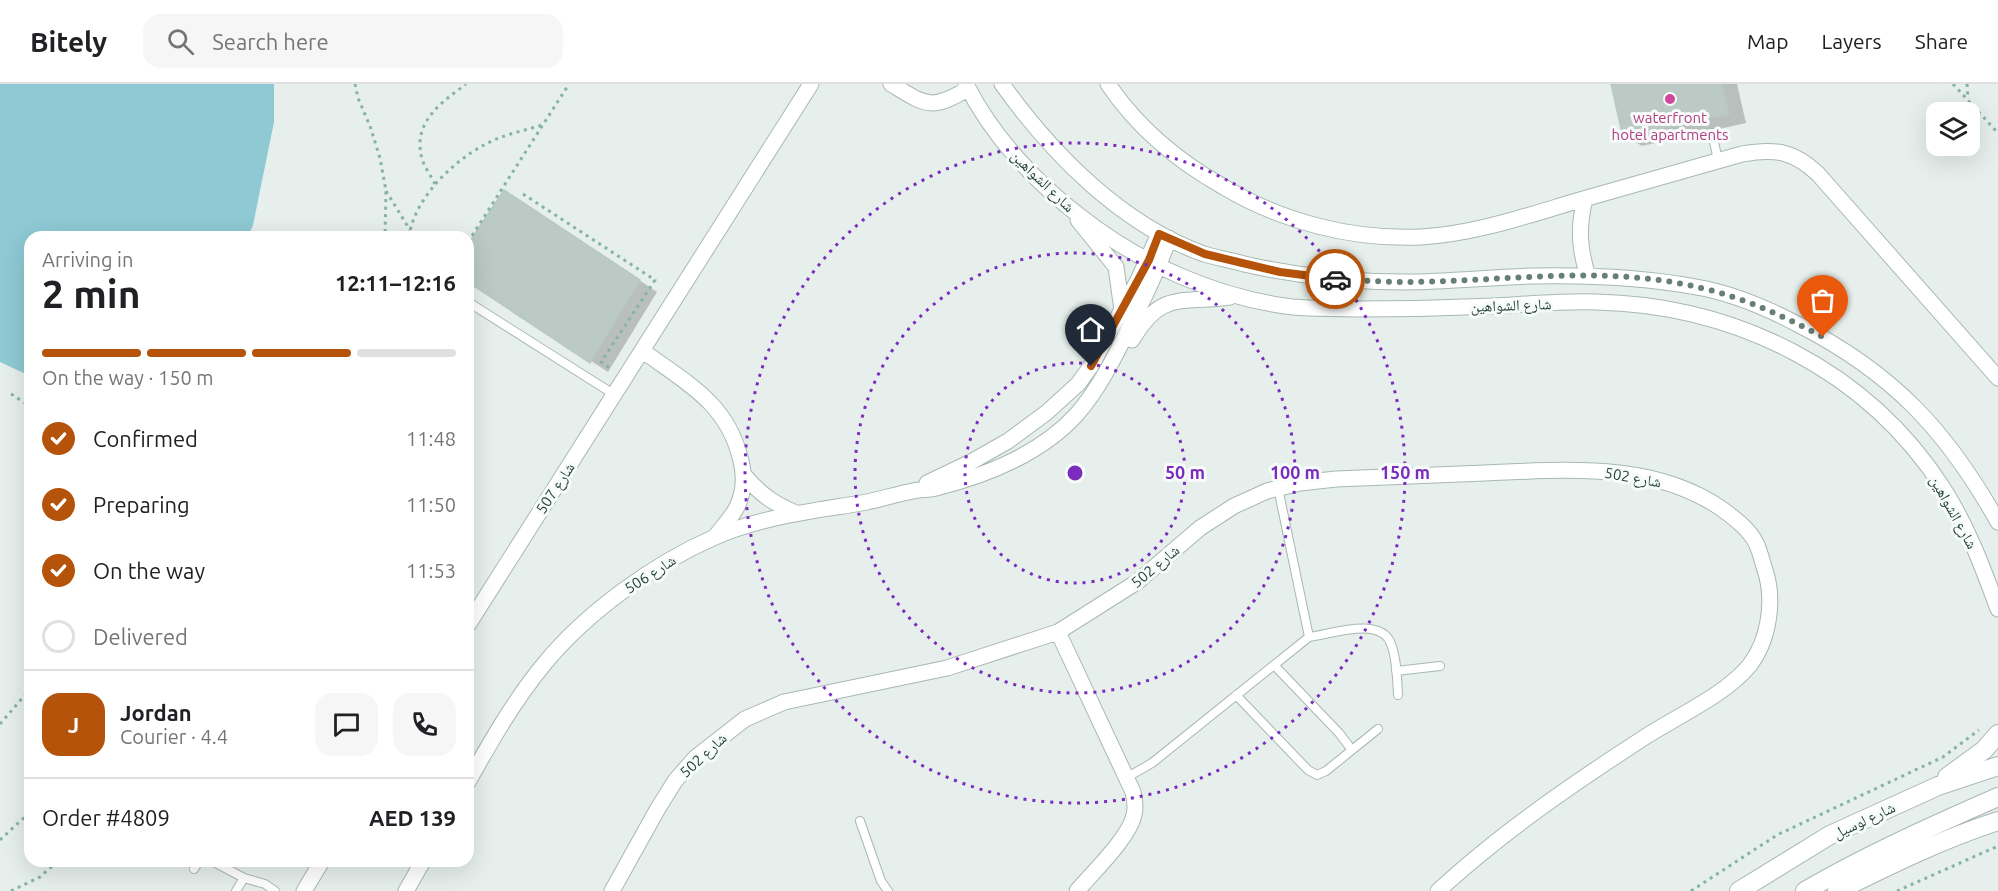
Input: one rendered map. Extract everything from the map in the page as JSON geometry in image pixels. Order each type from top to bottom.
[{"type":"street","name":"شارع 507","points":[[474,616],[811,84]]},
{"type":"street","points":[[891,84],[917,100],[929,104],[942,103],[967,86]]},
{"type":"street","name":"شارع الشواهين","points":[[1002,84],[1050,145],[1079,175],[1128,213],[1164,236],[1205,254],[1280,272],[1318,278],[1404,282],[1532,276],[1640,279],[1698,287],[1750,302],[1778,314],[1823,337],[1902,393],[1953,450],[1998,522]]},
{"type":"street","points":[[1108,84],[1136,119],[1163,145],[1198,172],[1236,195],[1273,212],[1309,224],[1350,233],[1422,237],[1482,227],[1718,160],[1757,151],[1786,153],[1799,158],[1818,174],[1998,378]]},
{"type":"street","name":"شارع الشواهين","points":[[967,86],[993,126],[1024,165],[1049,191],[1074,212],[1120,244],[1197,283],[1237,295],[1293,307],[1456,307],[1594,302],[1640,304],[1682,311],[1771,339],[1817,365],[1851,388],[1892,425],[1918,453],[1957,512],[1973,544],[1998,609]]},
{"type":"street","points":[[1585,199],[1579,227],[1580,244],[1588,276]]},
{"type":"street","points":[[1074,212],[1085,231],[1116,267],[1122,310]]},
{"type":"street","name":"شارع 506","points":[[474,772],[515,703],[546,662],[617,595],[671,559],[715,537],[756,523],[915,490],[934,489],[1009,463],[1046,442],[1076,415],[1114,358],[1164,236]]},
{"type":"street","name":"شارع 506","points":[[915,490],[1008,441],[1064,398],[1091,366],[1122,310],[1154,263]]},
{"type":"street","name":"شارع 506","points":[[1114,358],[1123,352],[1147,319],[1165,305],[1183,299],[1237,295]]},
{"type":"street","points":[[643,351],[721,413],[737,443],[745,476],[737,507],[715,537]]},
{"type":"street","name":"شارع 502","points":[[612,891],[675,782],[695,758],[745,719],[784,702],[947,668],[1058,632],[1137,582],[1200,528],[1234,506],[1267,490],[1336,479],[1585,469],[1645,476],[1679,486],[1707,499],[1737,520],[1756,542],[1767,576],[1770,608],[1764,639],[1750,665],[1730,685],[1568,787],[1496,841],[1438,891]]},
{"type":"street","points":[[745,476],[762,495],[776,505],[796,513]]},
{"type":"street","points":[[1058,632],[1133,792],[1136,806],[1134,817],[1121,840],[1077,891]]},
{"type":"street","points":[[1938,786],[1984,750],[1992,730]]},
{"type":"street","name":"شارع لوسيل","points":[[1739,891],[1830,836],[1938,786],[1998,766]]},
{"type":"street","points":[[1805,891],[1889,846],[1998,797]]},
{"type":"street","points":[[1838,891],[1904,858],[1966,831],[1998,821]]},
{"type":"street","points":[[304,891],[318,867]]},
{"type":"street","points":[[406,891],[420,867]]},
{"type":"lane","points":[[1712,134],[1718,160]]},
{"type":"lane","points":[[474,306],[615,395]]},
{"type":"lane","points":[[1278,488],[1310,637]]},
{"type":"lane","points":[[1126,778],[1152,763],[1310,637],[1369,627],[1383,632],[1392,646],[1398,695]]},
{"type":"lane","points":[[1274,665],[1339,733],[1352,750]]},
{"type":"lane","points":[[1396,671],[1440,666]]},
{"type":"lane","points":[[1236,695],[1308,770],[1317,775],[1326,771],[1378,729]]},
{"type":"lane","points":[[860,821],[881,880],[888,891]]},
{"type":"lane","points":[[223,867],[244,878],[265,884],[275,891]]},
{"type":"lane","points":[[236,891],[244,878]]},
{"type":"path","points":[[355,84],[380,158],[386,191],[385,231]]},
{"type":"path","points":[[435,184],[423,160],[421,145],[425,122],[438,105],[466,84]]},
{"type":"path","points":[[474,233],[569,84]]},
{"type":"path","points":[[1953,84],[1998,133]]},
{"type":"path","points":[[1967,84],[1969,101]]},
{"type":"path","points":[[410,230],[435,184],[458,160],[486,143],[543,125]]},
{"type":"path","points":[[386,191],[410,230]]},
{"type":"path","points":[[523,194],[655,280],[601,362],[612,368]]},
{"type":"path","points":[[11,394],[24,402]]},
{"type":"path","points":[[0,724],[24,695]]},
{"type":"path","points":[[1691,891],[1777,835],[1943,757],[1992,730]]},
{"type":"path","points":[[0,840],[24,818]]},
{"type":"path","points":[[1897,891],[1998,846]]},
{"type":"path","points":[[11,891],[40,877],[51,867]]},
{"type":"water","points":[[0,84],[274,84],[274,122],[250,231],[24,231],[24,373],[0,362]]},
{"type":"building","name":"waterfront hotel apartments","points":[[1611,84],[1722,84],[1729,114],[1623,137]]},
{"type":"building","points":[[504,190],[640,280],[590,363],[474,286],[474,235]]},
{"type":"building","points":[[491,220],[559,247],[520,317],[474,274],[474,245]]},
{"type":"way so far","points":[[1335,279],[1404,282],[1532,276],[1608,276],[1651,280],[1698,287],[1740,298],[1823,337]]},
{"type":"place","name":"waterfront hotel apartments","points":[[1670,99]]},
{"type":"route","points":[[1091,366],[1149,260],[1159,234],[1205,254],[1280,272],[1335,279]]}]
